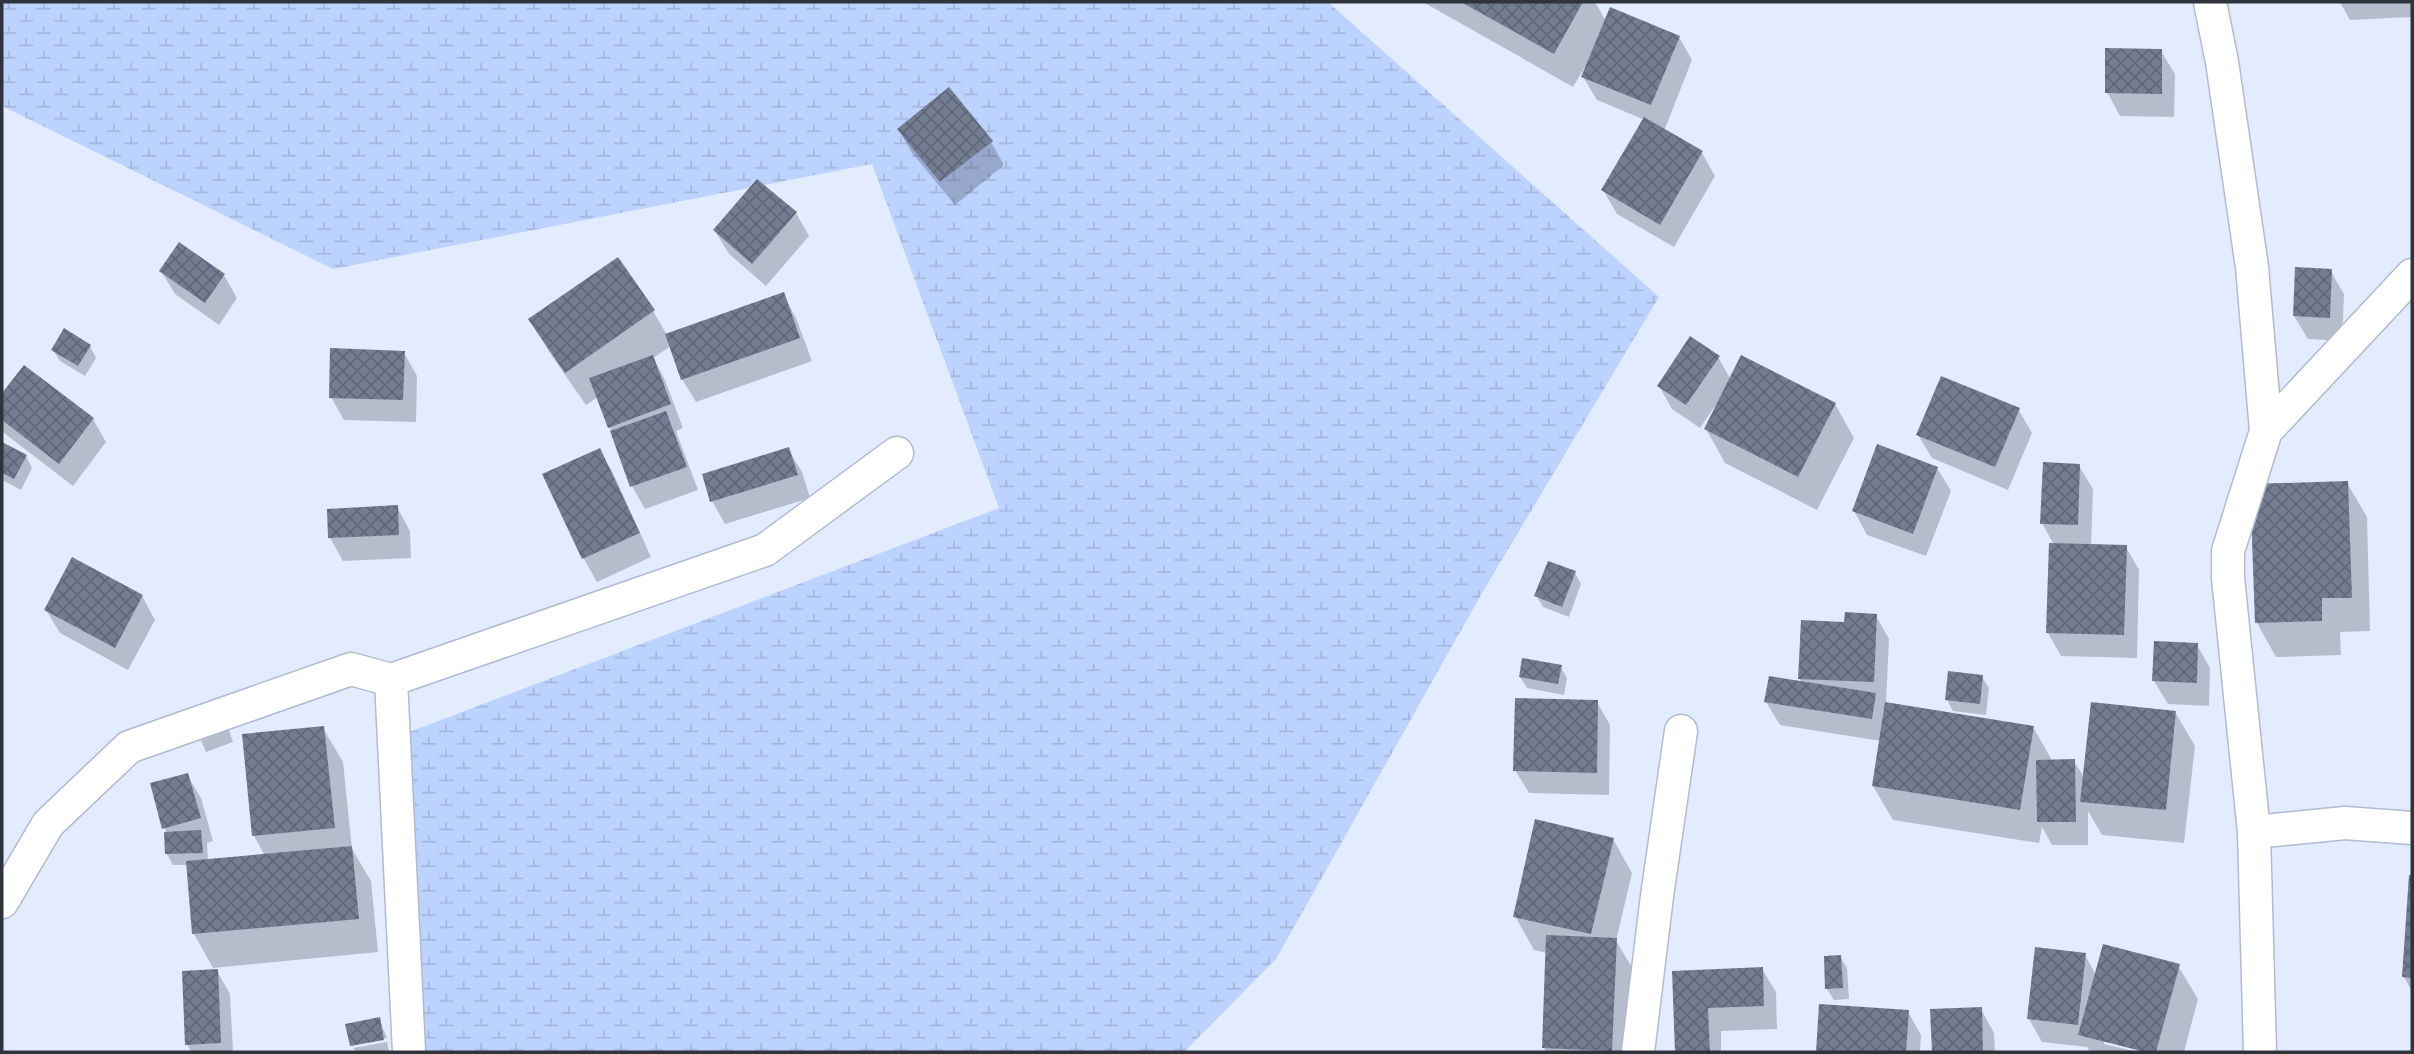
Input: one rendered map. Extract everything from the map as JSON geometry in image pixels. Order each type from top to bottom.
[{"type":"street","points":[[2210,2],[2222,62],[2252,267],[2266,431],[2228,551],[2228,579],[2254,832],[2260,1052]]},
{"type":"street","points":[[2266,431],[2412,275]]},
{"type":"street","points":[[2,902],[48,824],[129,747],[351,669],[391,680],[765,550],[897,453]]},
{"type":"street","points":[[391,680],[409,1052]]},
{"type":"street","points":[[1639,1052],[1657,896],[1681,731]]},
{"type":"street","points":[[2254,832],[2345,823],[2412,828]]},
{"type":"green space","points":[[2,2],[1328,2],[1659,297],[1482,593],[1276,959],[1184,1052],[399,1052],[404,734],[999,508],[872,164],[333,269],[2,106]]},
{"type":"building","points":[[1461,2],[1583,2],[1554,54]]},
{"type":"building","points":[[1610,7],[1680,36],[1651,105],[1581,77]]},
{"type":"building","points":[[2105,48],[2162,49],[2162,94],[2105,93]]},
{"type":"building","points":[[949,87],[993,141],[940,182],[897,129]]},
{"type":"building","points":[[1644,117],[1703,151],[1660,225],[1601,190]]},
{"type":"building","points":[[757,179],[797,212],[752,264],[713,230]]},
{"type":"building","points":[[179,242],[225,274],[205,303],[159,271]]},
{"type":"building","points":[[618,257],[655,310],[565,373],[528,319]]},
{"type":"building","points":[[2295,267],[2332,269],[2330,318],[2293,316]]},
{"type":"building","points":[[784,292],[800,338],[681,380],[665,334]]},
{"type":"building","points":[[64,328],[91,345],[78,366],[51,350]]},
{"type":"building","points":[[1690,336],[1720,356],[1686,405],[1657,386]]},
{"type":"building","points":[[330,348],[405,351],[403,400],[329,398]]},
{"type":"building","points":[[653,355],[671,404],[608,428],[589,378]]},
{"type":"building","points":[[1741,355],[1836,403],[1798,477],[1704,429]]},
{"type":"building","points":[[24,365],[94,418],[59,464],[2,420],[2,393]]},
{"type":"building","points":[[1941,376],[2020,408],[1995,467],[1916,435]]},
{"type":"building","points":[[666,411],[687,467],[630,487],[610,431]]},
{"type":"building","points":[[2,442],[27,455],[14,479],[2,473]]},
{"type":"building","points":[[1877,444],[1938,467],[1913,534],[1852,511]]},
{"type":"building","points":[[789,447],[798,475],[710,502],[702,474]]},
{"type":"building","points":[[600,448],[640,533],[582,559],[542,474]]},
{"type":"building","points":[[2043,462],[2080,464],[2078,525],[2040,524]]},
{"type":"building","points":[[2348,481],[2352,598],[2322,598],[2322,621],[2255,623],[2250,484]]},
{"type":"building","points":[[398,505],[399,535],[328,538],[327,509]]},
{"type":"building","points":[[2049,543],[2127,545],[2124,635],[2046,633]]},
{"type":"building","points":[[72,557],[143,595],[115,648],[44,610]]},
{"type":"building","points":[[1548,561],[1576,571],[1562,607],[1534,596]]},
{"type":"building","points":[[1845,612],[1877,614],[1874,682],[1798,679],[1801,620],[1844,622]]},
{"type":"building","points":[[2154,641],[2198,643],[2197,683],[2152,681]]},
{"type":"building","points":[[1522,658],[1562,665],[1558,684],[1519,677]]},
{"type":"building","points":[[1948,671],[1983,675],[1980,704],[1945,700]]},
{"type":"building","points":[[1769,676],[1876,693],[1872,719],[1764,702]]},
{"type":"building","points":[[1515,698],[1598,700],[1597,773],[1513,771]]},
{"type":"building","points":[[1885,702],[2034,726],[2020,810],[1872,786]]},
{"type":"building","points":[[2091,702],[2176,711],[2166,810],[2080,802]]},
{"type":"building","points":[[324,726],[335,828],[252,836],[242,734]]},
{"type":"building","points":[[2075,759],[2076,822],[2037,822],[2036,760]]},
{"type":"building","points":[[188,773],[201,818],[162,829],[150,783]]},
{"type":"building","points":[[1535,819],[1614,838],[1591,934],[1513,917]]},
{"type":"building","points":[[201,830],[203,853],[165,854],[164,832]]},
{"type":"building","points":[[352,846],[359,919],[192,934],[186,861]]},
{"type":"building","points":[[2409,875],[2412,875],[2412,978],[2402,977]]},
{"type":"building","points":[[1546,935],[1617,938],[1612,1051],[1542,1048]]},
{"type":"building","points":[[2103,944],[2180,964],[2156,1052],[2145,1052],[2078,1035]]},
{"type":"building","points":[[2035,947],[2086,953],[2078,1025],[2027,1019]]},
{"type":"building","points":[[1841,955],[1843,988],[1825,989],[1824,956]]},
{"type":"building","points":[[1763,967],[1764,1006],[1708,1008],[1710,1052],[1675,1052],[1672,971]]},
{"type":"building","points":[[218,969],[221,1043],[185,1045],[182,971]]},
{"type":"building","points":[[1819,1004],[1909,1010],[1906,1052],[1816,1052]]},
{"type":"building","points":[[1982,1007],[1983,1052],[1932,1052],[1930,1009]]},
{"type":"building","points":[[380,1017],[384,1040],[350,1046],[345,1024]]}]
